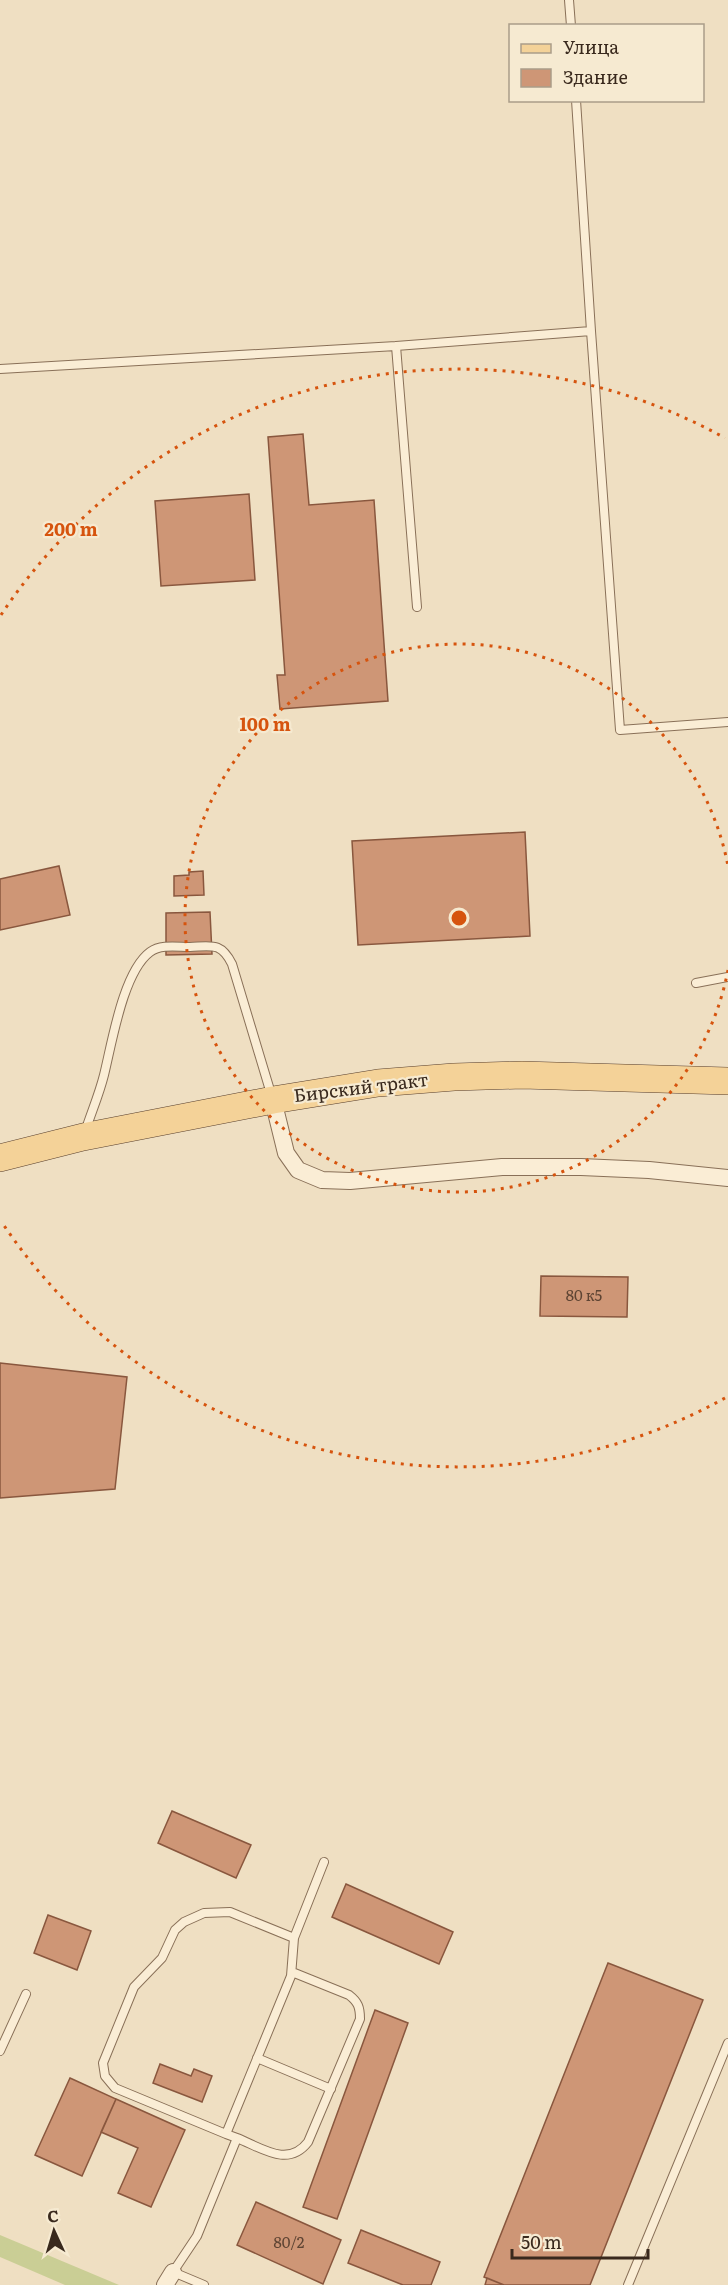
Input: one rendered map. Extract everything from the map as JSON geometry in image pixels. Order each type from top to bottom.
[{"type":"main road","name":"Бирский тракт","points":[[0,1158],[83,1137],[273,1100],[378,1083],[522,1075],[728,1081]]},
{"type":"street","points":[[273,1100],[286,1154],[298,1170],[322,1180],[350,1181],[502,1167],[649,1170],[728,1178]]},
{"type":"lane","points":[[570,0],[571,24]]},
{"type":"lane","points":[[576,102],[620,730],[728,722]]},
{"type":"lane","points":[[0,369],[396,346],[591,331]]},
{"type":"lane","points":[[396,346],[417,607]]},
{"type":"lane","points":[[83,1137],[103,1077],[131,976],[141,959],[152,950],[161,947],[217,946],[226,952],[232,964],[273,1100]]},
{"type":"lane","points":[[696,983],[728,977]]},
{"type":"lane","points":[[226,2133],[292,1972],[294,1938],[324,1863]]},
{"type":"lane","points":[[292,1972],[349,1995],[360,2008],[360,2019],[308,2142],[302,2151],[282,2156],[115,2088],[105,2076],[103,2063],[135,1987],[162,1958],[175,1930],[184,1922],[204,1913],[230,1912],[294,1938]]},
{"type":"lane","points":[[0,2051],[26,1994]]},
{"type":"lane","points":[[628,2285],[728,2043]]},
{"type":"lane","points":[[257,2058],[331,2089]]},
{"type":"lane","points":[[204,2285],[169,2279],[197,2236],[237,2138]]},
{"type":"green space","points":[[0,2235],[119,2285],[65,2285],[0,2257]]},
{"type":"building","points":[[303,434],[309,505],[374,500],[388,701],[280,709],[277,675],[285,675],[268,437]]},
{"type":"building","points":[[249,494],[255,580],[161,586],[155,501]]},
{"type":"building","points":[[525,832],[530,936],[358,945],[352,841]]},
{"type":"building","points":[[59,866],[70,915],[0,930],[0,879]]},
{"type":"building","points":[[203,871],[204,895],[174,896],[174,876]]},
{"type":"building","points":[[210,912],[212,954],[166,955],[166,913]]},
{"type":"building","points":[[541,1276],[628,1277],[627,1317],[540,1316]]},
{"type":"building","points":[[0,1363],[127,1377],[115,1489],[0,1498]]},
{"type":"building","points":[[172,1811],[251,1845],[236,1878],[158,1843]]},
{"type":"building","points":[[346,1884],[453,1932],[439,1964],[332,1917]]},
{"type":"building","points":[[48,1915],[91,1931],[77,1970],[34,1953]]},
{"type":"building","points":[[608,1963],[703,2000],[590,2285],[504,2285],[484,2277]]},
{"type":"building","points":[[375,2010],[408,2023],[337,2219],[303,2207]]},
{"type":"building","points":[[160,2064],[191,2076],[194,2069],[212,2076],[202,2102],[153,2083]]},
{"type":"building","points":[[70,2078],[116,2099],[82,2176],[35,2155]]},
{"type":"building","points":[[116,2099],[185,2130],[151,2207],[118,2193],[138,2148],[101,2132]]},
{"type":"building","points":[[256,2202],[341,2240],[323,2284],[237,2245]]},
{"type":"building","points":[[361,2230],[440,2262],[431,2285],[403,2285],[348,2263]]},
{"type":"building","points":[[487,2278],[504,2285],[485,2285]]}]
